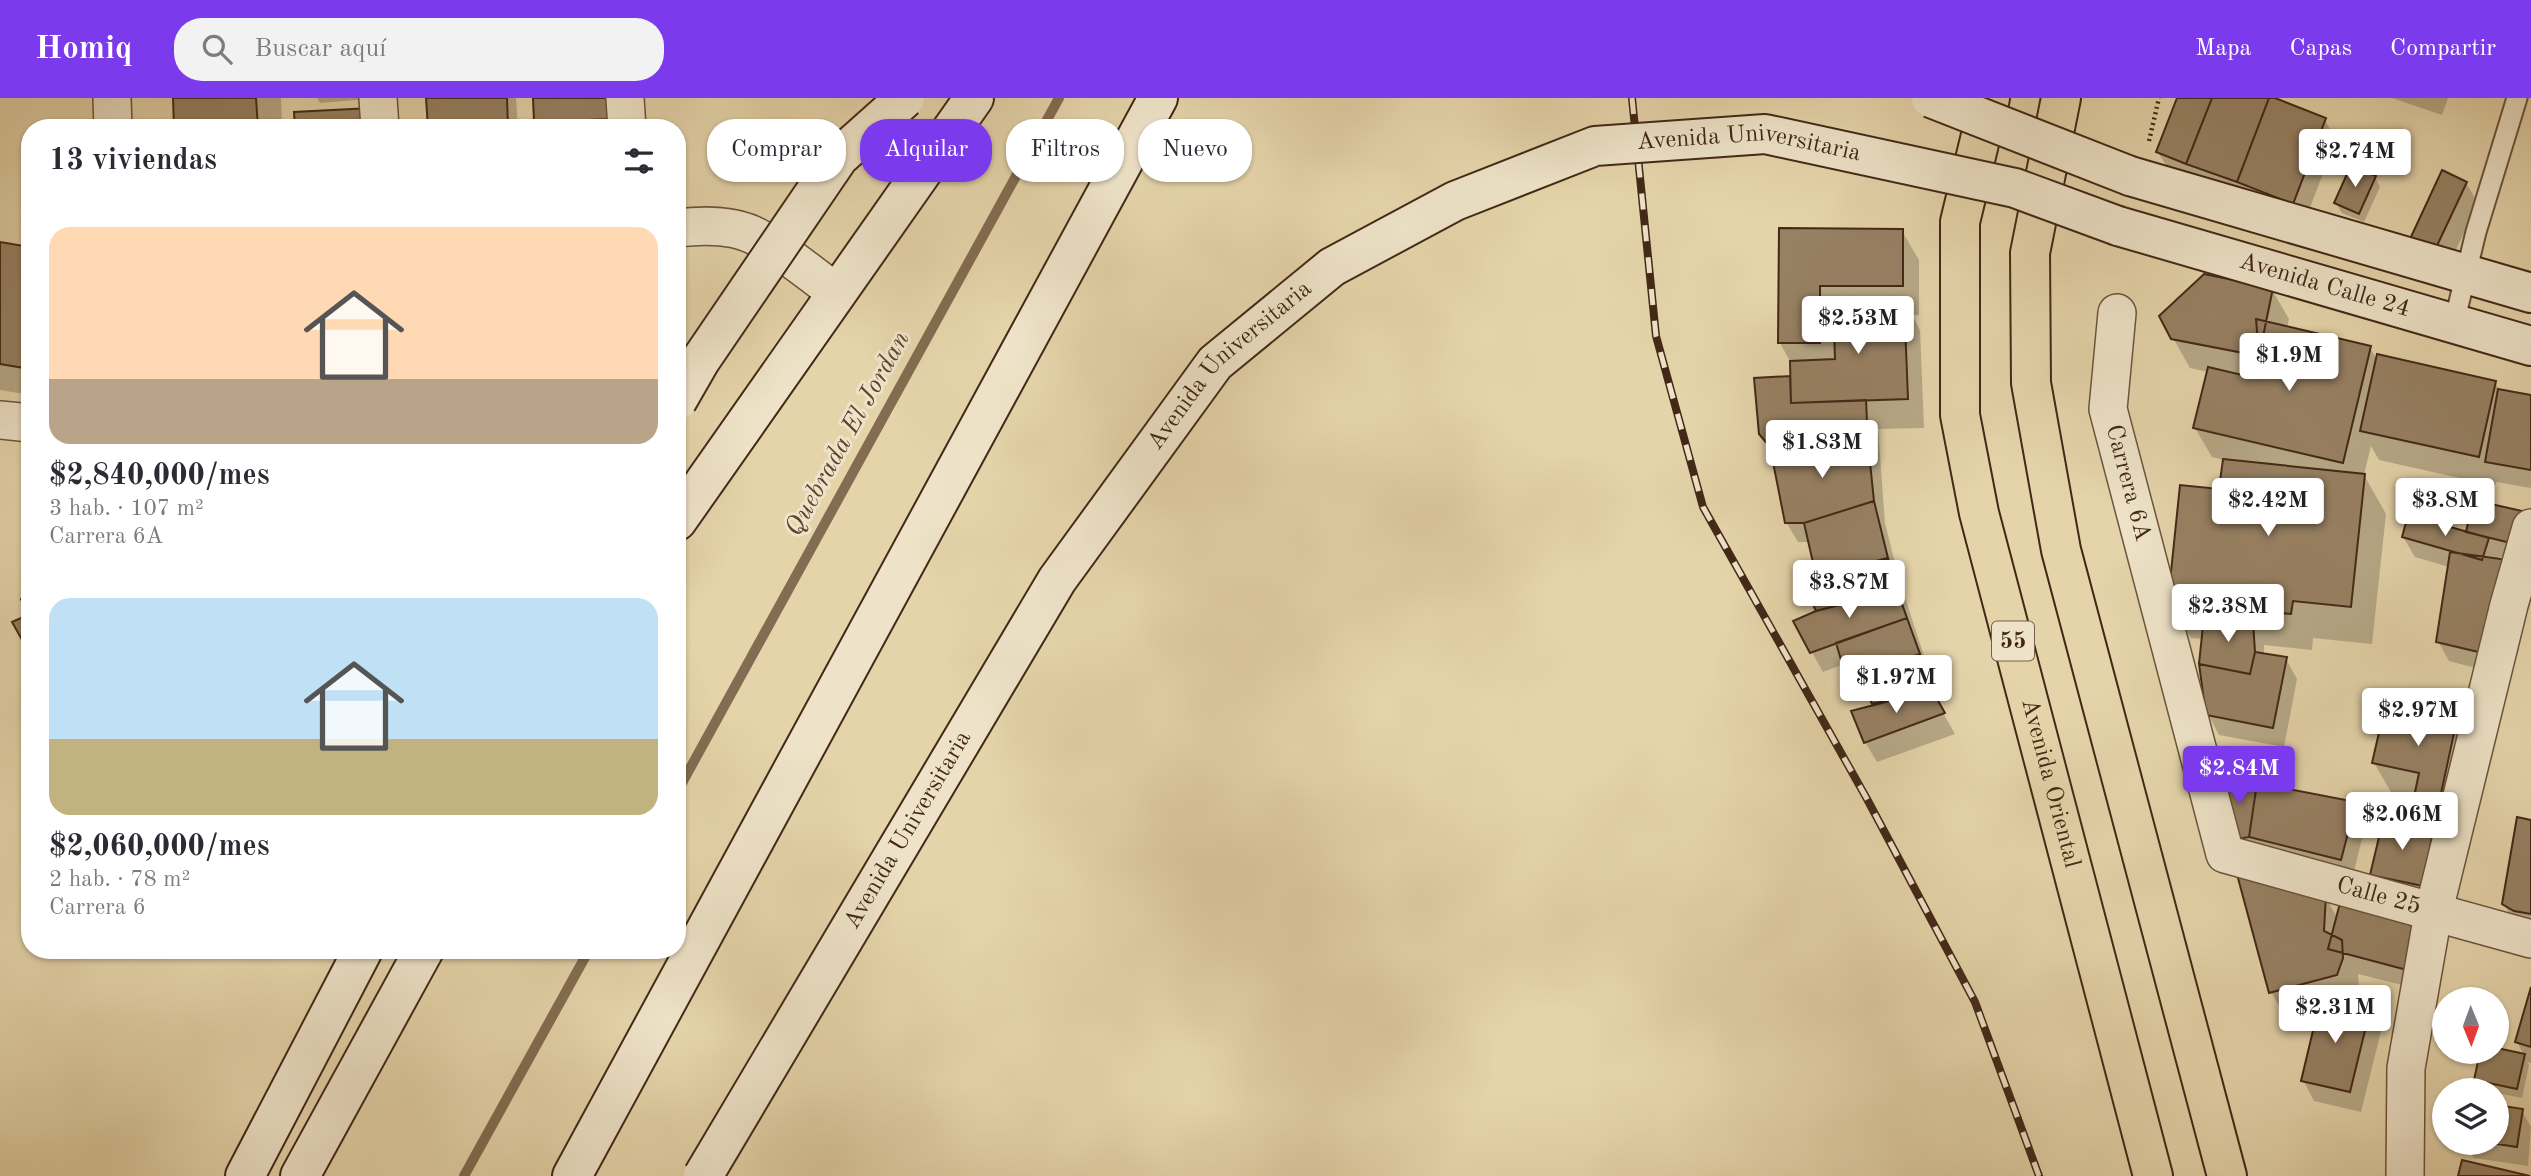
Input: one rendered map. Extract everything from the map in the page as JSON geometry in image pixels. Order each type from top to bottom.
[{"type":"main road","points":[[686,385],[700,360],[839,157],[905,98]]},
{"type":"main road","points":[[686,508],[974,98]]},
{"type":"main road","points":[[572,1176],[1158,98]]},
{"type":"main road","name":"Avenida Calle 24","points":[[1931,98],[2130,176],[2531,293]]},
{"type":"main road","name":"Avenida Oriental","points":[[1990,98],[1960,222],[1960,415],[1979,513],[2153,1176]]},
{"type":"main road","points":[[2061,98],[2030,253],[2031,383],[2061,550],[2227,1176]]},
{"type":"main road","name":"Avenida Universitaria","points":[[704,1176],[1057,580],[1215,363],[1332,267],[1455,201],[1595,146],[1765,134],[2015,188],[2118,226]]},
{"type":"main road","points":[[2274,271],[2289,223]]},
{"type":"main road","name":"Avenida Calle 24","points":[[2118,226],[2531,346]]},
{"type":"main road","points":[[245,1176],[358,959]]},
{"type":"main road","points":[[300,1176],[419,959]]},
{"type":"street","points":[[112,98],[113,119]]},
{"type":"street","points":[[378,98],[379,119]]},
{"type":"street","points":[[625,98],[626,119]]},
{"type":"street","points":[[686,227],[725,227],[756,236],[837,293]]},
{"type":"street","name":"Carrera 6A","points":[[2117,313],[2108,409],[2224,854]]},
{"type":"street","points":[[0,420],[21,422]]},
{"type":"street","points":[[2405,1176],[2406,1068],[2432,914],[2520,608],[2531,528]]},
{"type":"street","name":"Calle 25","points":[[2224,854],[2531,940]]},
{"type":"lane","points":[[2454,323],[2476,232],[2517,98]]},
{"type":"building","points":[[173,98],[256,98],[257,119],[174,119]]},
{"type":"building","points":[[426,98],[507,98],[508,119],[427,119]]},
{"type":"building","points":[[533,98],[613,98],[614,119],[534,119]]},
{"type":"building","points":[[2177,98],[2212,98],[2186,164],[2156,152]]},
{"type":"building","points":[[2212,98],[2269,98],[2237,182],[2186,164]]},
{"type":"building","points":[[2269,98],[2326,118],[2293,204],[2237,182]]},
{"type":"building","points":[[371,108],[372,119],[294,119],[294,112]]},
{"type":"building","points":[[2351,165],[2376,176],[2359,214],[2334,203]]},
{"type":"building","points":[[2442,170],[2467,182],[2435,250],[2410,239]]},
{"type":"building","points":[[1779,228],[1903,229],[1903,286],[1820,286],[1820,343],[1778,343]]},
{"type":"building","points":[[0,242],[21,246],[21,368],[0,364]]},
{"type":"building","points":[[2204,274],[2273,288],[2259,356],[2171,339],[2159,316]]},
{"type":"building","points":[[1904,298],[1908,399],[1791,403],[1790,361],[1835,359],[1833,301]]},
{"type":"building","points":[[2256,319],[2371,346],[2343,463],[2193,428],[2208,367],[2242,375],[2259,356]]},
{"type":"building","points":[[2377,354],[2496,381],[2479,457],[2360,431]]},
{"type":"building","points":[[1790,376],[1791,403],[1866,400],[1868,443],[1770,447],[1759,434],[1754,378]]},
{"type":"building","points":[[2498,389],[2531,395],[2531,470],[2485,462]]},
{"type":"building","points":[[1868,443],[1874,501],[1804,523],[1785,523],[1770,447]]},
{"type":"building","points":[[2223,459],[2365,474],[2351,607],[2293,601],[2291,614],[2168,601],[2180,485],[2219,489]]},
{"type":"building","points":[[2473,500],[2531,513],[2523,546],[2466,532]]},
{"type":"building","points":[[1874,501],[1888,558],[1816,576],[1804,523]]},
{"type":"building","points":[[2408,515],[2489,538],[2482,560],[2402,537]]},
{"type":"building","points":[[2450,552],[2508,560],[2487,654],[2436,642]]},
{"type":"building","points":[[1888,558],[1897,590],[1816,611],[1802,580]]},
{"type":"building","points":[[1897,590],[1907,618],[1810,653],[1793,621],[1816,611]]},
{"type":"building","points":[[2204,616],[2253,622],[2255,652],[2250,674],[2199,664]]},
{"type":"building","points":[[21,618],[21,638],[12,622]]},
{"type":"building","points":[[1907,618],[1920,654],[1859,675],[1854,663],[1842,663],[1836,643]]},
{"type":"building","points":[[2255,652],[2287,657],[2273,728],[2206,715],[2199,664],[2250,674]]},
{"type":"building","points":[[1920,654],[1932,690],[1872,704],[1859,675]]},
{"type":"building","points":[[2389,689],[2460,705],[2433,831],[2408,826],[2419,773],[2372,763]]},
{"type":"building","points":[[1932,690],[1945,713],[1864,743],[1851,711]]},
{"type":"building","points":[[2219,778],[2257,783],[2249,837],[2232,840]]},
{"type":"building","points":[[2257,783],[2356,802],[2341,860],[2249,837]]},
{"type":"building","points":[[2384,816],[2433,831],[2423,886],[2370,875]]},
{"type":"building","points":[[2517,817],[2531,820],[2531,914],[2514,911],[2502,904]]},
{"type":"building","points":[[2235,867],[2326,894],[2324,931],[2342,940],[2343,958],[2337,975],[2269,993]]},
{"type":"building","points":[[2340,903],[2419,923],[2407,970],[2328,949]]},
{"type":"building","points":[[2531,987],[2531,1047],[2515,1042]]},
{"type":"building","points":[[2321,997],[2370,1010],[2350,1092],[2301,1081]]},
{"type":"building","points":[[2510,1051],[2525,1054],[2517,1089],[2509,1087],[2509,1078],[2474,1078],[2477,1064],[2510,1064]]},
{"type":"building","points":[[2509,1107],[2523,1109],[2517,1147],[2509,1146]]},
{"type":"building","points":[[2462,1160],[2530,1176],[2458,1176]]},
{"type":"waterway","name":"Quebrada El Jordan","points":[[686,776],[1059,98]]},
{"type":"waterway","name":"Quebrada El Jordan","points":[[464,1176],[584,959]]},
{"type":"railway","points":[[1632,98],[1656,336],[1703,507],[1867,799],[1975,1002],[2039,1176]]}]
